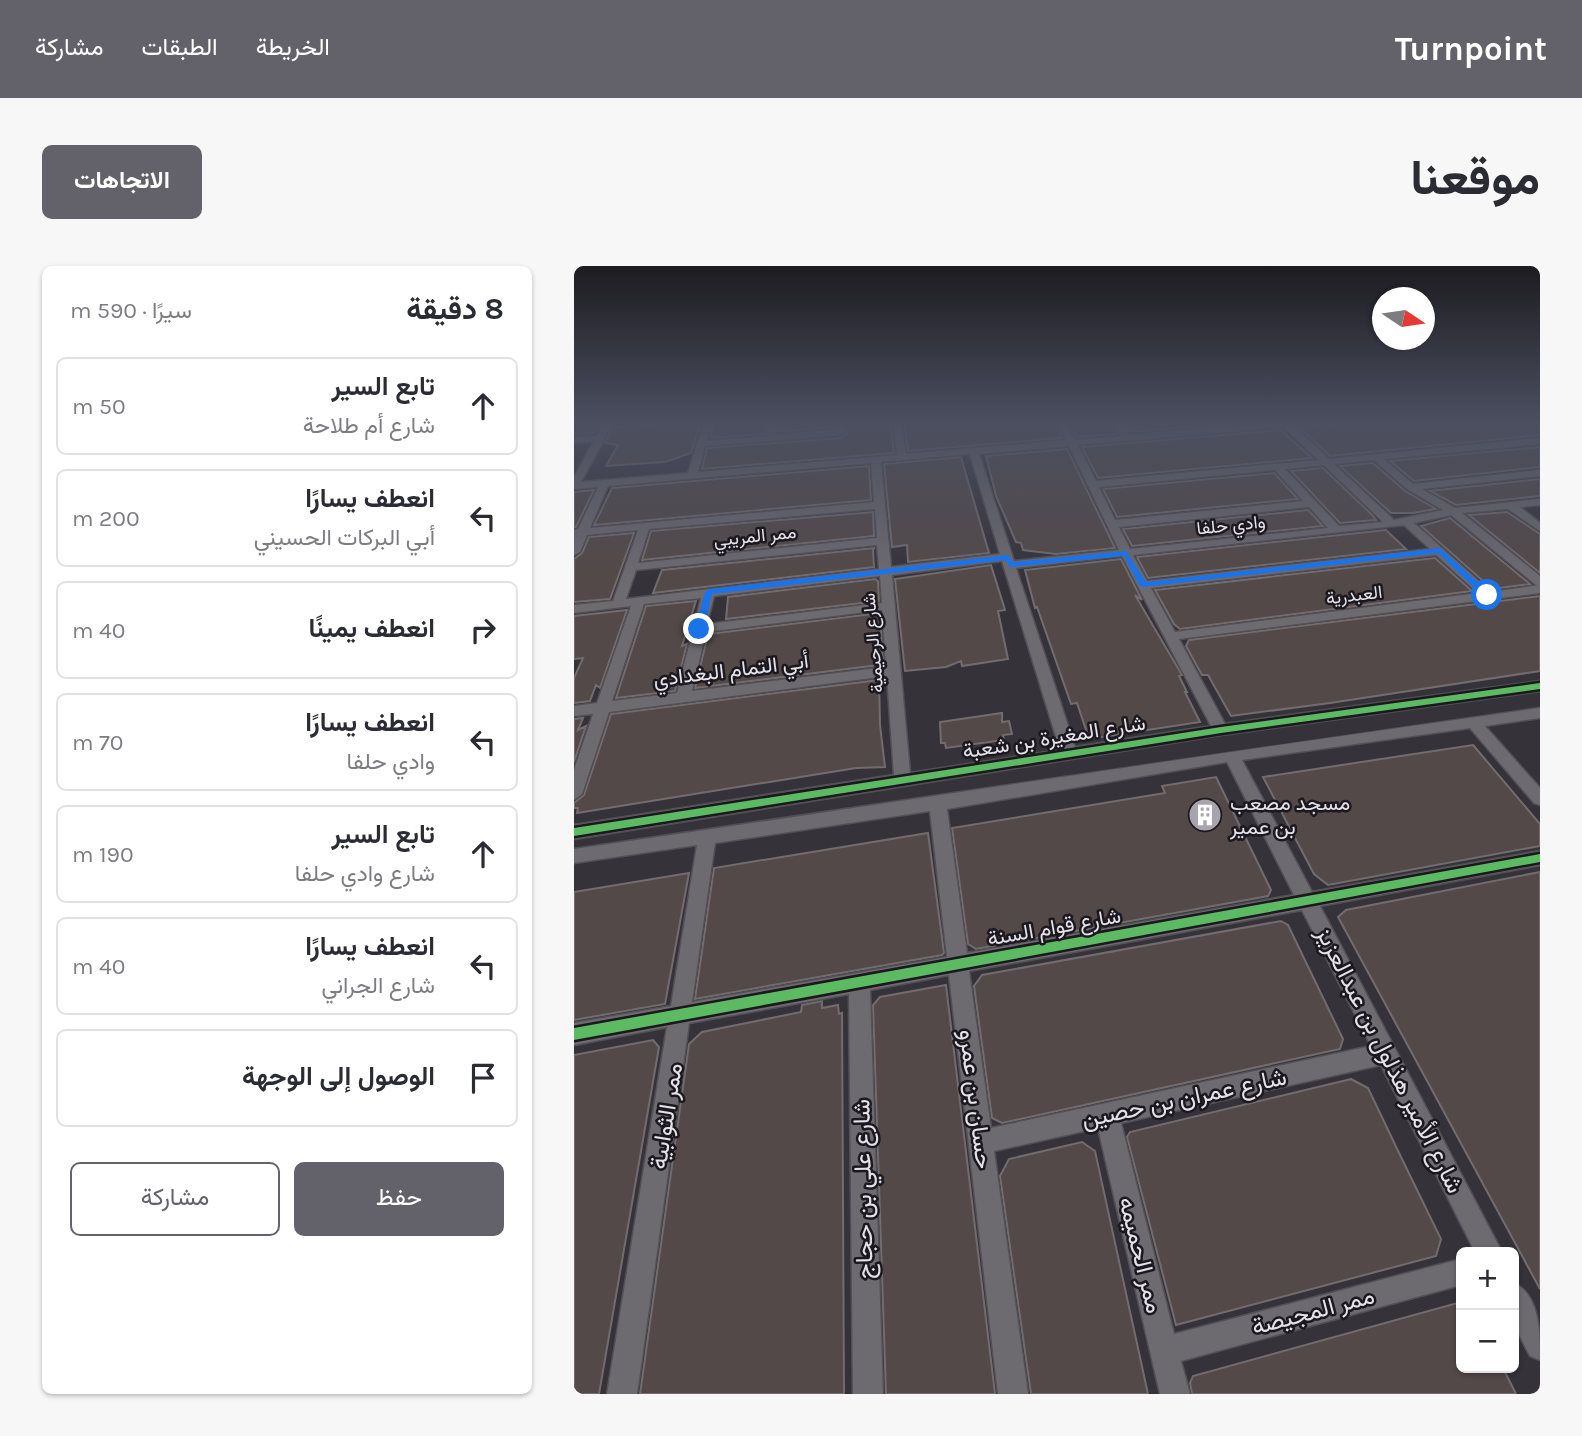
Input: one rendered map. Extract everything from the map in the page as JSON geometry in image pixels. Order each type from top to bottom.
[{"type":"street","points":[[574,486],[705,474]]},
{"type":"street","name":"شارع الرحيمية","points":[[877,474],[903,781]]},
{"type":"street","points":[[981,474],[1069,754]]},
{"type":"street","points":[[1086,474],[1221,730]]},
{"type":"street","points":[[1091,485],[1209,474]]},
{"type":"street","points":[[1284,474],[1336,530]]},
{"type":"street","points":[[1340,474],[1392,524]]},
{"type":"street","points":[[1395,474],[1411,487],[1453,511],[1540,582]]},
{"type":"street","points":[[1411,487],[1534,474]]},
{"type":"street","points":[[574,552],[579,533],[604,484]]},
{"type":"street","name":"وادي حلفا","points":[[574,608],[885,571],[1126,553],[1392,524],[1453,511],[1540,502]]},
{"type":"street","points":[[1111,524],[1312,503]]},
{"type":"street","points":[[579,533],[878,505]]},
{"type":"street","points":[[1510,505],[1540,528]]},
{"type":"street","points":[[1408,522],[1487,595]]},
{"type":"street","points":[[618,603],[645,526]]},
{"type":"street","name":"ممر المريبي","points":[[631,567],[882,541]]},
{"type":"street","points":[[1143,585],[1440,551]]},
{"type":"street","name":"العبدرية","points":[[1172,636],[1540,589]]},
{"type":"street","points":[[683,697],[709,592]]},
{"type":"street","points":[[574,794],[639,600]]},
{"type":"street","points":[[699,629],[887,606]]},
{"type":"street","name":"أبي التمام البغدادي","points":[[574,711],[893,671]]},
{"type":"street","name":"شارع المغيرة بن شعبة","points":[[574,832],[1221,730],[1540,686]]},
{"type":"street","points":[[574,856],[938,804],[1232,756],[1540,713]]},
{"type":"street","points":[[1474,723],[1540,799]]},
{"type":"street","name":"شارع الأمير هذلول بن عبدالعزيز","points":[[1232,756],[1486,1247]]},
{"type":"street","name":"حسان بن عمرو","points":[[938,804],[1013,1394]]},
{"type":"street","name":"ممر الثوابية","points":[[622,1394],[708,838]]},
{"type":"street","name":"شارع قوام السنة","points":[[574,1034],[1540,858]]},
{"type":"street","name":"شارع علي بن حجاج","points":[[859,984],[868,1394]]},
{"type":"street","name":"شارع عمران بن حصين","points":[[982,1142],[1387,1053]]},
{"type":"street","name":"ممر الحميمه","points":[[1107,1115],[1175,1394]]},
{"type":"street","name":"ممر المجيصة","points":[[1164,1351],[1456,1273]]},
{"type":"street","points":[[1519,1304],[1536,1328]]},
{"type":"building","points":[[780,474],[869,474],[871,500],[594,525],[612,488]]},
{"type":"building","points":[[885,474],[966,474],[989,553],[908,562],[907,545],[892,547]]},
{"type":"building","points":[[990,474],[1079,474],[1115,548],[1056,554],[1023,550],[1021,543],[1016,542],[996,496]]},
{"type":"building","points":[[1096,474],[1145,474],[1098,478]]},
{"type":"building","points":[[1275,474],[1298,499],[1117,517],[1103,489]]},
{"type":"building","points":[[1293,474],[1329,474],[1376,520],[1340,523]]},
{"type":"building","points":[[1348,474],[1385,474],[1405,491],[1436,509],[1391,513]]},
{"type":"building","points":[[1405,474],[1480,474],[1414,481]]},
{"type":"building","points":[[1540,479],[1540,496],[1456,505],[1430,491]]},
{"type":"building","points":[[594,490],[576,527],[574,527],[574,492]]},
{"type":"building","points":[[1308,510],[1323,526],[1132,546],[1123,529]]},
{"type":"building","points":[[873,512],[874,536],[642,560],[651,531]]},
{"type":"building","points":[[1507,512],[1540,534],[1540,573],[1469,515]]},
{"type":"building","points":[[1450,518],[1530,584],[1492,589],[1421,526]]},
{"type":"building","points":[[1386,530],[1406,549],[1148,578],[1137,557]]},
{"type":"building","points":[[634,533],[610,599],[574,602],[574,559],[582,553],[589,537]]},
{"type":"building","points":[[875,548],[874,567],[653,593],[662,570]]},
{"type":"building","points":[[1435,558],[1472,591],[1180,629],[1174,624],[1155,590]]},
{"type":"building","points":[[1121,559],[1142,600],[1135,595],[1182,675],[1179,676],[1185,692],[1200,722],[1089,739],[1077,703],[1071,704],[1037,607],[1035,608],[1025,570]]},
{"type":"building","points":[[991,565],[1005,610],[998,611],[1008,659],[962,666],[961,661],[946,667],[905,671],[895,579]]},
{"type":"building","points":[[875,579],[878,581],[879,601],[726,619],[728,597]]},
{"type":"building","points":[[1540,596],[1540,671],[1330,703],[1231,716],[1208,675],[1202,675],[1186,646],[1189,640]]},
{"type":"building","points":[[696,601],[682,646],[687,644],[675,691],[616,698],[646,606]]},
{"type":"building","points":[[627,610],[600,688],[596,685],[590,701],[574,703],[574,678],[583,658],[574,659],[574,616]]},
{"type":"building","points":[[880,613],[883,660],[879,665],[695,688],[708,634]]},
{"type":"building","points":[[879,680],[885,767],[856,768],[577,813],[578,808],[574,808],[574,803],[584,795],[611,714]]},
{"type":"building","points":[[1002,713],[1002,722],[1009,721],[1012,734],[1003,735],[1004,740],[946,748],[945,743],[941,743],[940,722]]},
{"type":"building","points":[[583,718],[578,730],[586,726],[574,762],[574,719]]},
{"type":"building","points":[[1473,745],[1540,824],[1540,846],[1328,885],[1314,874],[1263,777]]},
{"type":"building","points":[[1216,777],[1271,890],[1268,896],[976,949],[968,944],[952,828],[1165,793],[1162,786]]},
{"type":"building","points":[[928,833],[944,953],[942,955],[695,999],[714,868]]},
{"type":"building","points":[[1540,872],[1540,1289],[1338,917],[1346,910]]},
{"type":"building","points":[[689,873],[665,1004],[574,1020],[574,892]]},
{"type":"building","points":[[1281,921],[1288,925],[1343,1039],[1340,1049],[1002,1123],[992,1118],[974,986],[982,975]]},
{"type":"building","points":[[946,985],[995,1394],[886,1394],[873,1005],[880,997]]},
{"type":"building","points":[[822,1001],[822,1008],[838,1005],[839,1014],[842,1013],[844,1394],[640,1394],[689,1044],[702,1032],[801,1012],[802,1005]]},
{"type":"building","points":[[653,1040],[659,1047],[599,1394],[574,1394],[574,1055]]},
{"type":"building","points":[[1351,1079],[1368,1088],[1441,1239],[1436,1256],[1176,1325],[1127,1137],[1130,1132]]},
{"type":"building","points":[[1082,1142],[1095,1151],[1148,1394],[1031,1394],[1000,1176],[1009,1159]]},
{"type":"building","points":[[1456,1303],[1456,1373],[1506,1373],[1516,1394],[1192,1394],[1190,1383],[1193,1376]]},
{"type":"cycle path","points":[[574,832],[1221,730],[1540,686]]},
{"type":"cycle path","points":[[574,1034],[1540,858]]},
{"type":"place","name":"مسجد مصعب بن عمير","points":[[1205,815]]},
{"type":"route","points":[[699,629],[709,592],[1008,557],[1010,565],[1126,553],[1143,585],[1440,551],[1487,595]]}]
